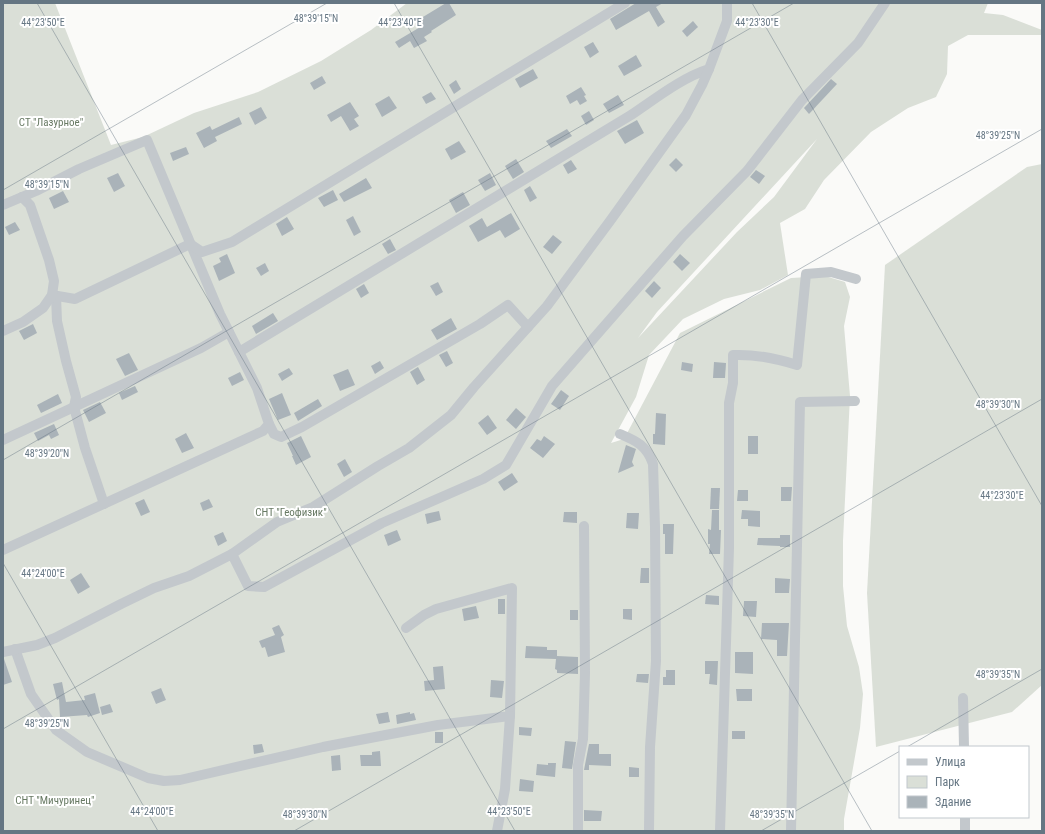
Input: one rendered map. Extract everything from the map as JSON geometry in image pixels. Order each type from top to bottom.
[{"type":"street","points":[[190,244],[202,252],[232,242],[625,3]]},
{"type":"street","points":[[3,652],[37,645],[55,638],[154,588],[189,576],[232,554],[277,522],[313,507],[409,448],[451,415],[474,387],[547,306],[606,227],[686,115],[702,86],[727,21],[727,3]]},
{"type":"street","points":[[232,554],[248,586],[264,587],[382,523],[483,479],[506,465],[552,386],[683,236],[747,171],[802,100],[858,43],[885,3]]},
{"type":"street","points":[[239,352],[631,115],[668,90],[700,72],[709,69]]},
{"type":"street","points":[[3,205],[79,169],[147,140],[220,314],[257,388],[269,424],[274,434],[281,437],[302,427],[480,324],[508,305],[528,326]]},
{"type":"street","points":[[22,197],[30,205],[49,260],[54,281],[57,321],[76,397],[74,407],[85,448],[104,504]]},
{"type":"street","points":[[54,296],[75,300],[190,244]]},
{"type":"street","points":[[720,831],[729,548],[729,403],[733,383],[733,355],[751,354],[779,359],[797,365],[806,274],[831,272],[856,279]]},
{"type":"street","points":[[3,331],[23,322],[43,308],[54,296]]},
{"type":"street","points":[[3,440],[201,348],[229,332]]},
{"type":"street","points":[[791,831],[800,402],[856,401]]},
{"type":"street","points":[[3,550],[263,431],[269,424]]},
{"type":"street","points":[[620,434],[638,441],[650,455],[653,464],[656,661],[650,747],[649,831]]},
{"type":"street","points":[[578,831],[578,765],[583,739],[585,673],[584,526]]},
{"type":"street","points":[[406,628],[436,609],[512,588],[510,716],[505,789],[497,831]]},
{"type":"street","points":[[15,649],[31,694],[56,730],[87,752],[148,778],[164,781],[180,780],[323,747],[438,725],[510,716]]},
{"type":"street","points":[[963,698],[964,746]]},
{"type":"street","points":[[965,818],[965,831]]},
{"type":"green space","name":"СНТ \"Геофизик\"","points":[[3,3],[55,3],[111,145],[143,137],[194,113],[258,92],[321,61],[371,30],[407,3],[988,3],[984,13],[1003,15],[1042,30],[1042,35],[968,35],[948,46],[947,74],[936,97],[908,108],[871,132],[824,180],[805,209],[780,223],[788,275],[760,290],[724,299],[683,319],[649,355],[636,397],[611,443],[624,439],[680,333],[791,278],[825,276],[845,282],[850,297],[844,326],[850,396],[843,541],[843,586],[847,626],[859,667],[863,694],[860,728],[844,819],[844,831],[3,831]],"holes":[[[817,139],[774,197],[737,232],[638,338],[657,312]]]},
{"type":"green space","points":[[1042,164],[1042,685],[1012,712],[876,747],[867,593],[885,265],[1027,167]]},
{"type":"building","points":[[446,3],[449,3],[456,15],[424,37],[427,41],[414,48],[410,41],[399,48],[395,42],[422,26],[418,20]]},
{"type":"building","points":[[636,3],[663,3],[656,7],[665,22],[658,27],[649,11],[616,30],[610,19]]},
{"type":"building","points":[[693,21],[698,27],[687,37],[682,31]]},
{"type":"building","points":[[593,42],[599,52],[590,58],[584,47]]},
{"type":"building","points":[[636,55],[642,66],[624,76],[618,66]]},
{"type":"building","points":[[533,69],[538,78],[520,88],[515,79]]},
{"type":"building","points":[[322,76],[326,83],[314,90],[310,83]]},
{"type":"building","points":[[831,79],[837,84],[809,114],[804,108]]},
{"type":"building","points":[[456,80],[461,89],[454,94],[449,85]]},
{"type":"building","points":[[581,87],[586,95],[584,96],[587,101],[580,105],[577,100],[570,104],[566,96]]},
{"type":"building","points":[[431,92],[436,99],[426,104],[422,97]]},
{"type":"building","points":[[618,95],[624,105],[609,113],[603,104]]},
{"type":"building","points":[[389,96],[397,108],[382,117],[375,104]]},
{"type":"building","points":[[350,102],[359,116],[354,119],[359,126],[350,131],[341,116],[331,122],[327,115]]},
{"type":"building","points":[[261,107],[267,118],[255,125],[249,113]]},
{"type":"building","points":[[589,111],[594,120],[586,125],[581,116]]},
{"type":"building","points":[[239,117],[242,124],[215,137],[217,141],[204,148],[196,133],[210,126],[212,130]]},
{"type":"building","points":[[637,120],[644,133],[625,144],[617,131]]},
{"type":"building","points":[[567,129],[572,136],[551,148],[546,141]]},
{"type":"building","points":[[459,141],[466,152],[451,160],[445,149]]},
{"type":"building","points":[[186,147],[189,154],[173,161],[170,153]]},
{"type":"building","points":[[676,158],[683,165],[676,172],[669,165]]},
{"type":"building","points":[[516,159],[524,172],[513,179],[505,166]]},
{"type":"building","points":[[571,160],[577,169],[568,174],[563,165]]},
{"type":"building","points":[[756,170],[765,176],[759,184],[750,177]]},
{"type":"building","points":[[118,173],[125,186],[114,192],[107,178]]},
{"type":"building","points":[[490,173],[496,185],[485,191],[478,180]]},
{"type":"building","points":[[366,178],[372,188],[344,202],[339,194]]},
{"type":"building","points":[[530,186],[537,198],[530,202],[524,190]]},
{"type":"building","points":[[333,190],[338,200],[324,207],[318,198]]},
{"type":"building","points":[[63,191],[69,202],[54,209],[49,198]]},
{"type":"building","points":[[463,192],[470,205],[456,213],[449,200]]},
{"type":"building","points":[[511,213],[520,229],[505,238],[500,230],[478,242],[469,226],[482,218],[487,227]]},
{"type":"building","points":[[353,216],[361,232],[354,236],[346,220]]},
{"type":"building","points":[[287,217],[294,229],[282,236],[276,224]]},
{"type":"building","points":[[15,222],[20,230],[9,235],[5,227]]},
{"type":"building","points":[[553,235],[562,242],[552,254],[543,247]]},
{"type":"building","points":[[390,239],[396,250],[388,254],[382,244]]},
{"type":"building","points":[[227,254],[235,273],[219,281],[213,266],[221,262],[219,258]]},
{"type":"building","points":[[680,254],[690,263],[682,271],[673,262]]},
{"type":"building","points":[[265,263],[269,271],[261,276],[256,268]]},
{"type":"building","points":[[654,281],[661,288],[652,298],[645,291]]},
{"type":"building","points":[[438,282],[443,292],[436,296],[430,286]]},
{"type":"building","points":[[364,284],[369,293],[361,298],[356,289]]},
{"type":"building","points":[[273,313],[278,321],[256,334],[252,326]]},
{"type":"building","points":[[451,318],[457,329],[437,340],[431,330]]},
{"type":"building","points":[[33,324],[37,333],[24,340],[19,331]]},
{"type":"building","points":[[447,351],[453,363],[446,367],[439,355]]},
{"type":"building","points":[[129,353],[138,370],[125,376],[116,359]]},
{"type":"building","points":[[380,361],[384,368],[375,374],[371,366]]},
{"type":"building","points":[[682,362],[693,364],[692,372],[681,370]]},
{"type":"building","points":[[714,362],[726,363],[725,378],[713,378]]},
{"type":"building","points":[[418,367],[425,380],[417,385],[410,372]]},
{"type":"building","points":[[289,368],[293,374],[282,381],[278,374]]},
{"type":"building","points":[[348,369],[355,385],[340,391],[333,375]]},
{"type":"building","points":[[240,372],[244,380],[232,386],[228,378]]},
{"type":"building","points":[[135,386],[138,392],[122,400],[119,393]]},
{"type":"building","points":[[561,390],[569,396],[560,410],[551,404]]},
{"type":"building","points":[[282,393],[291,415],[278,420],[269,399]]},
{"type":"building","points":[[58,394],[62,403],[41,413],[37,405]]},
{"type":"building","points":[[318,399],[322,406],[298,421],[294,413]]},
{"type":"building","points":[[100,402],[106,413],[89,422],[83,410]]},
{"type":"building","points":[[516,408],[526,417],[516,429],[506,420]]},
{"type":"building","points":[[656,413],[666,414],[665,445],[653,444]]},
{"type":"building","points":[[488,415],[497,428],[487,435],[478,423]]},
{"type":"building","points":[[54,424],[59,435],[51,439],[49,435],[38,441],[34,433]]},
{"type":"building","points":[[186,433],[194,448],[182,453],[175,439]]},
{"type":"building","points":[[301,436],[311,457],[296,465],[287,443]]},
{"type":"building","points":[[544,436],[555,444],[543,458],[530,448],[537,439],[541,441]]},
{"type":"building","points":[[748,436],[758,436],[758,454],[748,454]]},
{"type":"building","points":[[626,445],[636,449],[632,462],[634,466],[618,473]]},
{"type":"building","points":[[345,459],[352,472],[344,477],[337,464]]},
{"type":"building","points":[[512,473],[518,482],[504,491],[498,482]]},
{"type":"building","points":[[781,487],[792,487],[791,501],[781,501]]},
{"type":"building","points":[[711,488],[720,488],[719,509],[710,509]]},
{"type":"building","points":[[738,490],[748,490],[748,501],[737,501]]},
{"type":"building","points":[[144,499],[150,512],[141,516],[135,503]]},
{"type":"building","points":[[209,499],[213,507],[203,511],[200,503]]},
{"type":"building","points":[[712,510],[719,510],[719,530],[721,530],[720,554],[709,554],[710,544],[708,544],[708,529],[711,530]]},
{"type":"building","points":[[742,510],[760,511],[760,527],[748,526],[748,519],[741,519]]},
{"type":"building","points":[[439,511],[441,520],[427,524],[425,514]]},
{"type":"building","points":[[564,512],[577,512],[577,523],[563,522]]},
{"type":"building","points":[[627,513],[639,513],[638,529],[626,528]]},
{"type":"building","points":[[663,524],[674,524],[673,554],[665,554],[665,534],[663,534]]},
{"type":"building","points":[[397,530],[401,540],[388,546],[384,535]]},
{"type":"building","points":[[223,532],[227,541],[218,546],[214,536]]},
{"type":"building","points":[[780,535],[790,535],[790,547],[757,545],[758,538],[780,538]]},
{"type":"building","points":[[641,568],[649,568],[649,583],[640,583]]},
{"type":"building","points":[[81,573],[90,587],[78,594],[70,580]]},
{"type":"building","points":[[775,578],[790,579],[789,593],[775,593]]},
{"type":"building","points":[[706,595],[719,596],[719,605],[705,604]]},
{"type":"building","points":[[498,599],[505,599],[505,614],[498,614]]},
{"type":"building","points":[[744,601],[757,601],[756,617],[743,616]]},
{"type":"building","points":[[476,606],[479,618],[464,621],[462,609]]},
{"type":"building","points":[[623,609],[632,609],[632,620],[623,619]]},
{"type":"building","points":[[570,610],[578,610],[578,620],[570,620]]},
{"type":"building","points":[[762,623],[789,623],[787,656],[777,656],[777,640],[761,639]]},
{"type":"building","points":[[279,625],[284,635],[281,637],[285,652],[268,657],[265,647],[262,648],[259,641],[275,635],[272,628]]},
{"type":"building","points":[[526,646],[547,647],[547,650],[557,650],[557,656],[578,657],[578,674],[557,673],[557,670],[555,669],[556,659],[525,658]]},
{"type":"building","points":[[735,652],[753,652],[753,674],[735,673]]},
{"type":"building","points":[[3,659],[12,682],[3,685]]},
{"type":"building","points":[[705,661],[718,661],[717,685],[709,684],[710,674],[705,674]]},
{"type":"building","points":[[443,666],[445,689],[425,691],[424,681],[434,680],[433,667]]},
{"type":"building","points":[[666,670],[675,670],[675,685],[663,685],[663,677],[666,677]]},
{"type":"building","points":[[637,674],[649,674],[648,683],[636,682]]},
{"type":"building","points":[[491,680],[504,681],[502,698],[490,697]]},
{"type":"building","points":[[62,682],[66,702],[85,700],[84,696],[95,693],[100,713],[88,717],[87,715],[60,717],[59,699],[57,700],[53,684]]},
{"type":"building","points":[[161,688],[166,700],[156,704],[151,692]]},
{"type":"building","points":[[736,689],[752,689],[752,701],[737,701]]},
{"type":"building","points":[[110,704],[113,712],[102,715],[100,707]]},
{"type":"building","points":[[388,712],[390,722],[379,724],[376,714]]},
{"type":"building","points":[[410,712],[410,714],[414,713],[416,720],[397,724],[396,715]]},
{"type":"building","points":[[519,727],[532,728],[531,736],[519,735]]},
{"type":"building","points":[[732,731],[745,731],[745,739],[732,739]]},
{"type":"building","points":[[435,732],[443,732],[443,743],[435,743]]},
{"type":"building","points":[[565,741],[576,742],[572,769],[562,768]]},
{"type":"building","points":[[262,744],[264,752],[254,754],[253,745]]},
{"type":"building","points":[[589,744],[599,744],[599,754],[611,754],[611,766],[589,765],[589,770],[584,770]]},
{"type":"building","points":[[380,751],[381,766],[361,766],[360,755],[372,755],[372,752]]},
{"type":"building","points":[[340,755],[341,770],[332,771],[331,756]]},
{"type":"building","points":[[548,763],[556,763],[555,777],[536,775],[537,764],[548,765]]},
{"type":"building","points":[[629,767],[639,768],[639,777],[629,777]]},
{"type":"building","points":[[520,779],[534,781],[533,792],[519,791]]},
{"type":"building","points":[[584,810],[602,811],[601,821],[584,821]]},
{"type":"park label","name":"СТ \"Лазурное\"","points":[[51,122]]},
{"type":"park label","name":"СНТ \"Мичуринец\"","points":[[55,800]]}]
